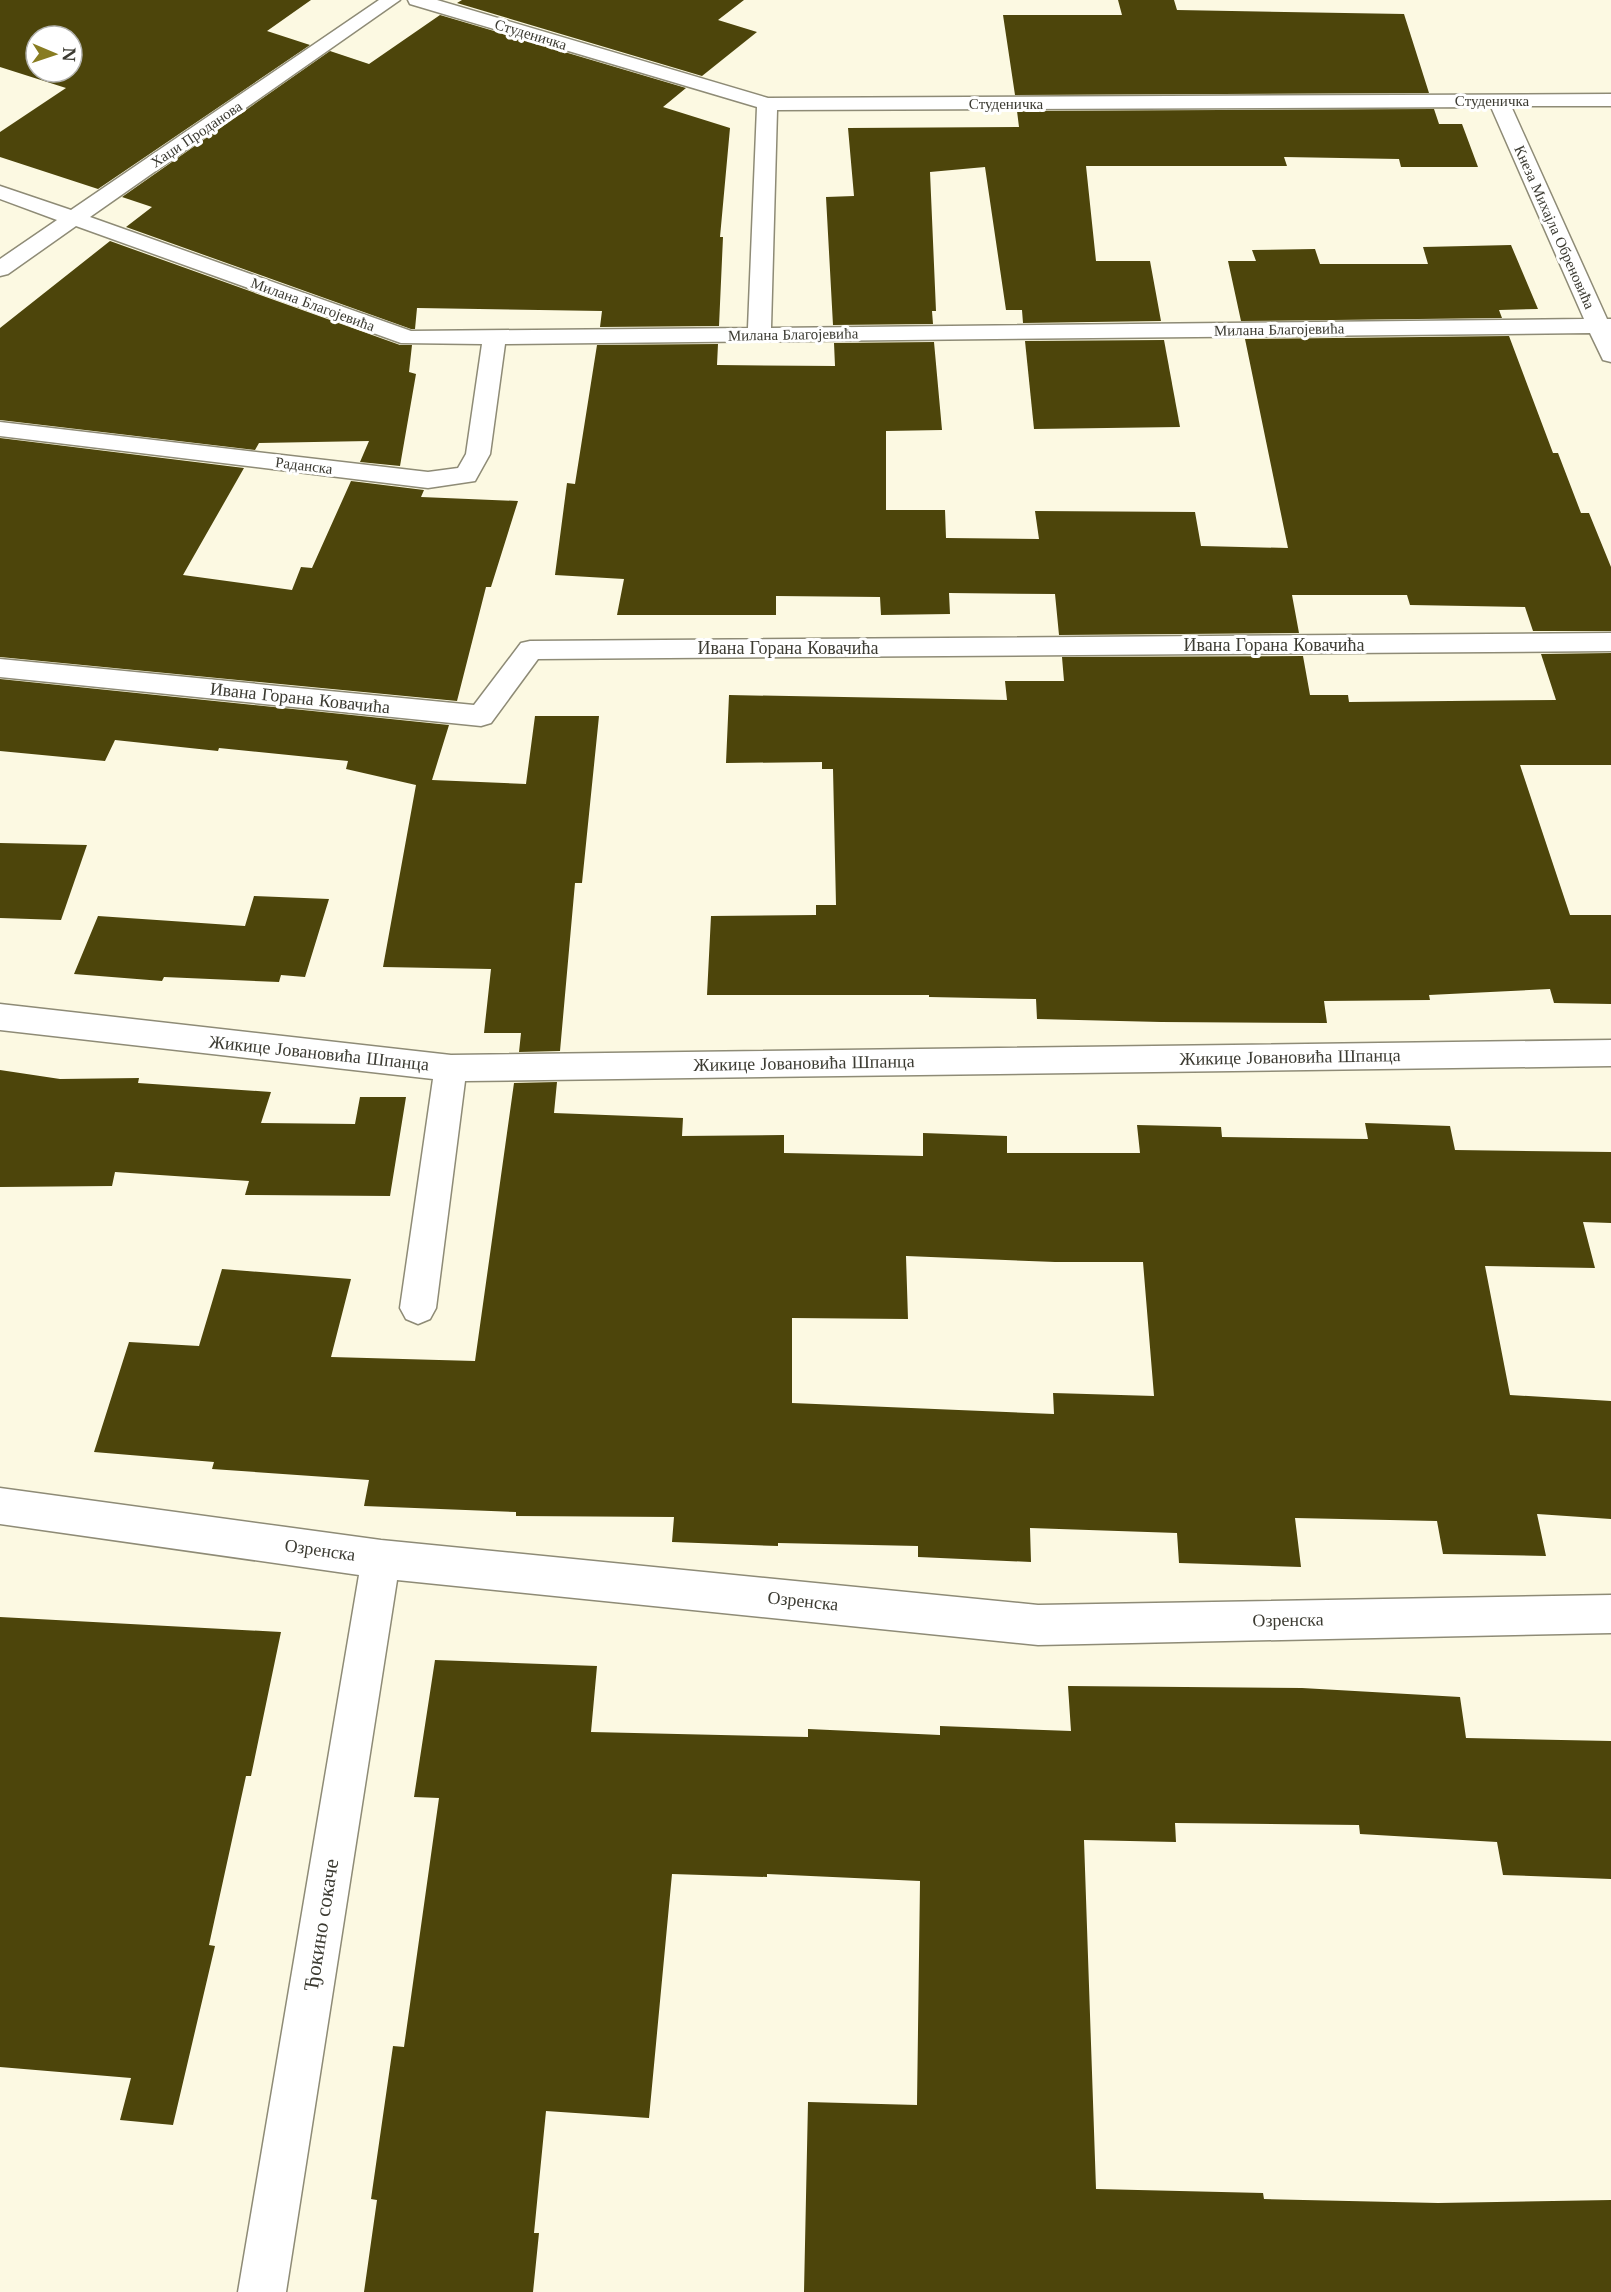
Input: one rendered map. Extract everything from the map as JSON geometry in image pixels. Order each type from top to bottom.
[{"type":"street","name":"Хаџи Проданова","points":[[0,269],[391,0]]},
{"type":"street","name":"Студеничка","points":[[417,0],[767,104],[1611,100]]},
{"type":"street","name":"Кнеза Михајла Обреновића","points":[[1498,99],[1604,326],[1611,355]]},
{"type":"street","points":[[759,334],[767,104]]},
{"type":"street","name":"Милана Благојевића","points":[[0,192],[409,338],[1604,326]]},
{"type":"street","name":"Раданска","points":[[0,429],[428,480],[466,475],[478,454],[495,337]]},
{"type":"street","name":"Ивана Горана Ковачића","points":[[0,668],[481,716],[530,650],[1611,642]]},
{"type":"street","name":"Жикице Јовановића Шпанца","points":[[0,1017],[451,1068],[1611,1053]]},
{"type":"street","points":[[418,1308],[451,1068]]},
{"type":"street","name":"Озренска","points":[[0,1506],[381,1558],[1038,1625],[1611,1614]]},
{"type":"street","name":"Ђокино сокаче","points":[[262,2292],[381,1558]]},
{"type":"building","points":[[0,0],[311,0],[267,31],[310,45],[98,189],[0,157],[0,132],[66,88],[53,84],[84,84],[84,24],[24,24],[24,75],[0,67]]},
{"type":"building","points":[[462,0],[744,0],[718,20],[757,32],[702,76],[457,3]]},
{"type":"building","points":[[1118,0],[1174,0],[1177,10],[1404,14],[1429,93],[1015,95],[1003,15],[1122,15]]},
{"type":"building","points":[[440,15],[686,88],[663,107],[730,128],[720,237],[723,237],[719,326],[600,327],[602,311],[417,308],[415,329],[411,329],[126,227],[152,207],[122,197],[330,51],[369,64]]},
{"type":"building","points":[[1434,109],[1439,124],[1462,124],[1478,167],[1401,167],[1399,159],[1284,157],[1287,166],[1086,166],[1096,261],[1150,261],[1161,321],[1023,323],[1022,310],[1006,310],[985,167],[930,172],[936,311],[932,311],[933,324],[833,325],[826,197],[854,196],[848,128],[1019,127],[1017,111]]},
{"type":"building","points":[[110,241],[400,345],[412,345],[409,372],[416,374],[400,466],[360,462],[369,441],[259,443],[255,450],[0,420],[0,328]]},
{"type":"building","points":[[1511,245],[1538,309],[1499,310],[1502,318],[1241,321],[1228,261],[1256,261],[1252,250],[1315,249],[1320,264],[1428,264],[1423,247]]},
{"type":"building","points":[[1509,336],[1553,453],[1558,453],[1581,513],[1589,513],[1611,567],[1611,631],[1533,631],[1525,607],[1410,605],[1407,595],[1292,595],[1299,633],[1059,635],[1055,594],[949,593],[950,614],[881,615],[880,597],[776,596],[776,615],[617,615],[624,579],[555,575],[567,483],[575,484],[597,345],[718,344],[717,365],[835,366],[834,343],[934,342],[942,430],[886,431],[886,510],[945,510],[946,538],[1039,539],[1035,511],[1195,512],[1201,546],[1288,548],[1245,339]]},
{"type":"building","points":[[1164,340],[1180,427],[1034,429],[1025,341]]},
{"type":"building","points":[[0,438],[244,468],[183,575],[292,590],[301,567],[312,568],[351,481],[424,490],[421,497],[518,501],[491,587],[486,587],[457,701],[0,657]]},
{"type":"building","points":[[1611,653],[1611,765],[1520,765],[1570,915],[1611,915],[1611,1004],[1554,1003],[1550,989],[1429,995],[1430,1000],[1324,1001],[1327,1023],[1161,1022],[1037,1019],[1036,999],[929,997],[929,995],[707,995],[711,916],[816,915],[816,905],[836,905],[833,769],[822,769],[822,762],[726,763],[729,695],[1007,700],[1005,681],[1064,681],[1062,657],[1303,656],[1310,695],[1348,695],[1349,702],[1556,700],[1541,654]]},
{"type":"building","points":[[0,679],[449,725],[432,780],[526,784],[535,716],[599,716],[582,883],[575,883],[560,1051],[519,1052],[521,1033],[484,1033],[491,969],[383,967],[416,785],[346,769],[348,761],[219,748],[218,751],[115,740],[105,761],[0,751]]},
{"type":"building","points":[[0,843],[87,845],[61,920],[0,918]]},
{"type":"building","points":[[254,896],[329,899],[305,977],[281,975],[279,982],[164,977],[162,981],[74,974],[98,916],[245,926]]},
{"type":"building","points":[[0,1070],[60,1079],[139,1078],[138,1083],[271,1092],[261,1123],[355,1124],[360,1097],[406,1097],[390,1196],[245,1195],[249,1181],[115,1172],[112,1186],[0,1187]]},
{"type":"building","points":[[557,1082],[554,1113],[683,1118],[682,1136],[784,1135],[784,1153],[923,1156],[923,1133],[1007,1136],[1007,1153],[1140,1153],[1137,1125],[1221,1127],[1222,1137],[1368,1139],[1365,1123],[1450,1126],[1455,1150],[1611,1152],[1611,1223],[1583,1222],[1595,1268],[1485,1266],[1510,1395],[1611,1401],[1611,1519],[1537,1514],[1546,1556],[1443,1554],[1437,1521],[1295,1518],[1301,1567],[1179,1563],[1177,1533],[1030,1528],[1031,1562],[918,1557],[918,1546],[778,1543],[778,1546],[672,1542],[674,1517],[516,1516],[516,1512],[364,1506],[369,1480],[212,1469],[214,1462],[94,1452],[129,1342],[199,1346],[222,1269],[351,1279],[331,1357],[475,1361],[514,1083]],"holes":[[[906,1256],[1055,1262],[1143,1262],[1154,1396],[1053,1393],[1054,1414],[792,1403],[792,1318],[908,1319]]]},
{"type":"building","points":[[0,1617],[281,1632],[251,1776],[246,1776],[209,1945],[215,1946],[173,2125],[120,2120],[131,2078],[0,2067]]},
{"type":"building","points":[[435,1660],[597,1666],[591,1732],[808,1737],[808,1729],[940,1735],[940,1726],[1071,1731],[1068,1686],[1302,1688],[1460,1697],[1466,1738],[1611,1741],[1611,1879],[1503,1875],[1497,1842],[1360,1834],[1359,1825],[1175,1823],[1176,1842],[1084,1840],[1096,2189],[1263,2193],[1264,2199],[1438,2203],[1611,2200],[1611,2292],[804,2292],[808,2102],[917,2105],[920,1881],[767,1874],[767,1877],[672,1874],[649,2118],[546,2111],[534,2233],[539,2233],[533,2292],[364,2292],[377,2200],[371,2199],[393,2046],[404,2047],[439,1798],[414,1797]]}]
